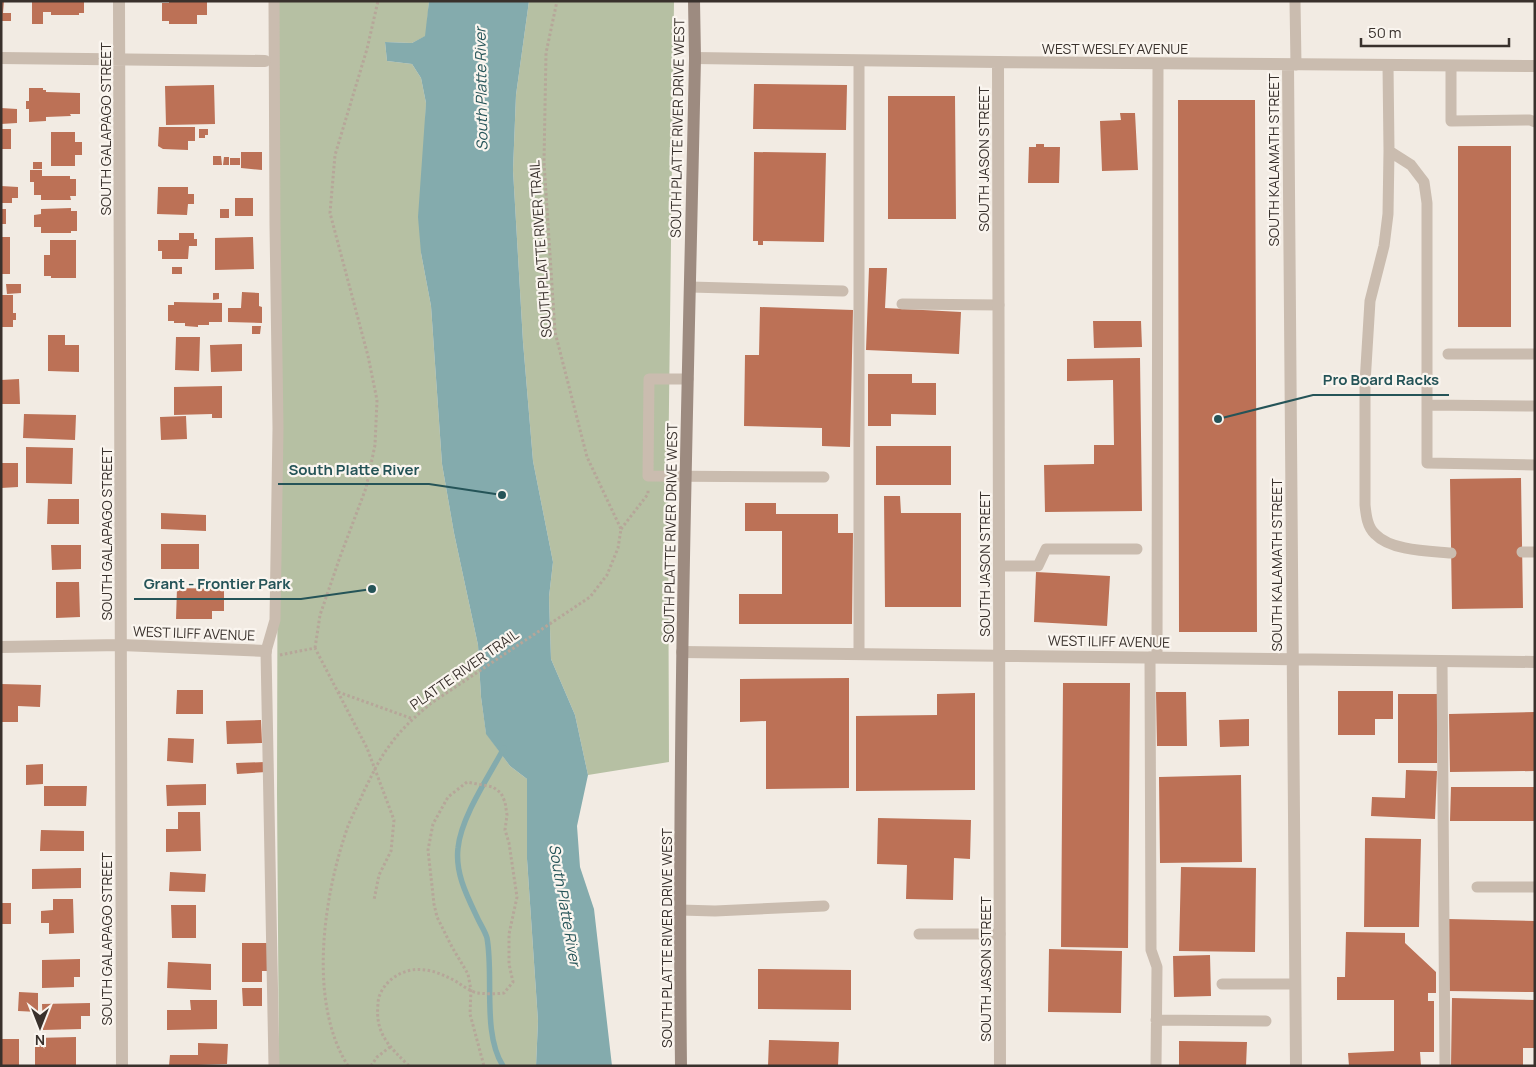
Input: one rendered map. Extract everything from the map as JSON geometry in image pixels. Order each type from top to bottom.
[{"type":"street","name":"SOUTH GALAPAGO STREET","points":[[119,1],[122,1066]]},
{"type":"street","name":"SOUTH PLATTE RIVER DRIVE WEST","points":[[681,1066],[682,652],[695,58],[694,1]]},
{"type":"street","points":[[1,58],[264,61]]},
{"type":"street","name":"WEST WESLEY AVENUE","points":[[695,58],[1158,64],[1535,66]]},
{"type":"street","name":"SOUTH JASON STREET","points":[[998,62],[1000,1066]]},
{"type":"street","name":"SOUTH KALAMATH STREET","points":[[1292,65],[1292,659],[1296,1066]]},
{"type":"street","name":"WEST ILIFF AVENUE","points":[[1,647],[121,645],[266,651]]},
{"type":"street","name":"WEST ILIFF AVENUE","points":[[682,652],[1535,662]]},
{"type":"lane","points":[[274,1],[278,428],[275,620],[266,651],[274,1066]]},
{"type":"lane","points":[[1292,65],[1295,1]]},
{"type":"lane","points":[[859,60],[859,653]]},
{"type":"lane","points":[[1156,1066],[1157,967],[1151,950],[1158,64]]},
{"type":"lane","points":[[1388,65],[1388,214],[1384,246],[1370,301],[1365,383],[1365,505],[1367,521],[1375,534],[1390,544],[1406,548],[1450,553]]},
{"type":"lane","points":[[1451,66],[1451,121],[1530,120],[1535,122]]},
{"type":"lane","points":[[1389,151],[1411,164],[1424,182],[1427,203],[1427,463],[1535,465]]},
{"type":"lane","points":[[690,287],[843,291]]},
{"type":"lane","points":[[902,304],[999,305]]},
{"type":"lane","points":[[1448,354],[1535,354]]},
{"type":"lane","points":[[688,379],[649,379],[648,476],[824,477]]},
{"type":"lane","points":[[1427,405],[1535,406]]},
{"type":"lane","points":[[999,566],[1038,566],[1046,549],[1137,549]]},
{"type":"lane","points":[[1522,552],[1535,552]]},
{"type":"lane","points":[[1442,661],[1445,1066]]},
{"type":"lane","points":[[1477,887],[1535,887]]},
{"type":"lane","points":[[680,910],[715,911],[824,906]]},
{"type":"lane","points":[[919,934],[1000,934]]},
{"type":"lane","points":[[1222,984],[1295,984]]},
{"type":"lane","points":[[1156,1020],[1266,1021]]},
{"type":"path","points":[[374,900],[379,876],[391,851],[394,820],[364,741],[315,648],[320,615],[366,488],[375,445],[376,400],[370,365],[330,213],[335,155],[367,49],[378,1]]},
{"type":"path","name":"SOUTH PLATTE RIVER TRAIL","points":[[557,1],[546,53],[544,162],[555,332],[586,456],[621,529]]},
{"type":"path","points":[[621,529],[648,494],[648,476]]},
{"type":"path","name":"PLATTE RIVER TRAIL","points":[[348,1066],[332,1032],[325,993],[326,914],[337,863],[349,824],[375,768],[390,744],[430,704],[590,597],[607,575],[618,548],[621,529]]},
{"type":"path","points":[[266,651],[274,656],[315,648]]},
{"type":"path","points":[[338,692],[413,719]]},
{"type":"path","points":[[409,1066],[390,1048],[381,1034],[377,1017],[378,1000],[383,987],[391,979],[402,972],[413,969],[425,969],[444,974],[470,990],[495,994],[504,993],[513,982],[509,964],[509,934],[517,897],[509,843],[505,830],[507,815],[505,802],[501,793],[492,788],[475,782],[468,782],[458,787],[448,797],[433,824],[428,850],[437,917],[468,974],[470,990],[470,1014],[484,1066]]},
{"type":"path","points":[[371,1066],[377,1057],[390,1048]]},
{"type":"green space","points":[[279,1],[429,1],[426,36],[412,43],[385,42],[387,61],[412,64],[421,78],[426,103],[421,253],[431,306],[442,464],[454,533],[478,645],[481,697],[486,733],[510,766],[527,779],[527,859],[538,1021],[536,1066],[279,1066],[277,793]]},
{"type":"green space","points":[[529,1],[674,1],[668,485],[669,762],[588,775],[575,715],[551,659],[549,597],[553,562],[533,461],[523,342],[513,170],[516,95]]},
{"type":"water","points":[[429,1],[529,1],[516,95],[513,170],[523,342],[533,461],[553,562],[549,597],[551,659],[575,715],[588,775],[577,826],[580,867],[594,909],[612,1066],[536,1066],[538,1021],[527,859],[527,779],[510,766],[486,734],[481,697],[478,645],[454,533],[442,464],[431,306],[421,253],[418,217],[426,103],[421,78],[412,64],[387,61],[385,42],[412,43],[425,36]]},
{"type":"building","points":[[1,1],[4,1],[3,13],[11,13],[11,21],[1,21]]},
{"type":"building","points":[[32,1],[84,1],[84,13],[79,13],[79,15],[51,15],[51,12],[43,12],[43,24],[32,24]]},
{"type":"building","points":[[169,1],[207,1],[207,15],[197,15],[197,24],[169,24],[169,21],[162,21],[162,3],[169,3]]},
{"type":"building","points":[[754,84],[847,85],[846,130],[753,129]]},
{"type":"building","points":[[214,85],[215,124],[166,125],[165,86]]},
{"type":"building","points":[[29,88],[43,88],[46,92],[80,93],[80,114],[46,117],[46,121],[29,122],[29,109],[26,109],[26,101],[29,101]]},
{"type":"building","points":[[888,96],[955,96],[956,219],[888,219]]},
{"type":"building","points":[[1178,100],[1255,100],[1257,632],[1179,632]]},
{"type":"building","points":[[1,108],[17,109],[17,123],[1,124]]},
{"type":"building","points":[[1120,113],[1135,113],[1138,170],[1102,171],[1100,121],[1121,120]]},
{"type":"building","points":[[159,127],[195,127],[195,141],[188,141],[188,150],[163,149],[158,146]]},
{"type":"building","points":[[1,129],[11,129],[11,149],[1,149]]},
{"type":"building","points":[[199,129],[208,129],[208,135],[205,135],[205,138],[199,138]]},
{"type":"building","points":[[51,132],[75,132],[75,142],[82,142],[82,155],[75,155],[75,166],[51,166]]},
{"type":"building","points":[[1036,144],[1044,144],[1044,147],[1060,147],[1059,183],[1028,183],[1029,147],[1036,147]]},
{"type":"building","points":[[1458,146],[1511,146],[1511,327],[1458,327]]},
{"type":"building","points":[[241,152],[262,152],[262,170],[241,168]]},
{"type":"building","points":[[754,152],[826,153],[824,242],[763,241],[763,245],[758,245],[758,241],[753,241]]},
{"type":"building","points":[[213,156],[221,156],[222,165],[213,165]]},
{"type":"building","points":[[224,157],[229,157],[229,165],[223,165]]},
{"type":"building","points":[[230,158],[240,158],[240,165],[230,165]]},
{"type":"building","points":[[33,162],[42,162],[42,169],[33,169]]},
{"type":"building","points":[[30,170],[42,170],[42,176],[70,176],[70,179],[76,179],[76,196],[70,196],[71,200],[41,200],[41,195],[34,195],[34,182],[30,182]]},
{"type":"building","points":[[1,186],[18,187],[18,198],[12,198],[12,203],[1,203]]},
{"type":"building","points":[[158,187],[188,187],[188,194],[194,194],[194,204],[188,204],[187,215],[157,214]]},
{"type":"building","points":[[235,198],[253,198],[253,216],[235,216]]},
{"type":"building","points":[[71,208],[71,211],[77,211],[77,231],[71,231],[71,233],[41,233],[41,227],[34,227],[34,215],[41,214],[41,209]]},
{"type":"building","points":[[1,209],[6,209],[6,224],[1,224]]},
{"type":"building","points":[[220,209],[229,209],[229,218],[220,218]]},
{"type":"building","points":[[179,233],[194,233],[194,239],[197,239],[197,246],[189,246],[188,259],[162,259],[162,251],[158,251],[158,240],[179,240]]},
{"type":"building","points":[[1,237],[10,237],[10,274],[1,274]]},
{"type":"building","points":[[253,237],[254,269],[215,270],[215,238]]},
{"type":"building","points":[[50,240],[76,240],[76,278],[51,278],[51,276],[44,276],[44,255],[50,255]]},
{"type":"building","points":[[172,267],[182,267],[182,274],[172,274]]},
{"type":"building","points":[[869,268],[887,268],[885,308],[961,312],[959,354],[866,350]]},
{"type":"building","points":[[6,284],[21,284],[21,293],[7,294]]},
{"type":"building","points":[[242,292],[259,293],[259,306],[262,307],[262,323],[228,322],[228,308],[241,308]]},
{"type":"building","points":[[213,293],[219,293],[219,299],[213,300]]},
{"type":"building","points":[[1,295],[13,295],[13,313],[16,313],[16,320],[13,320],[13,327],[1,327]]},
{"type":"building","points":[[174,302],[222,303],[222,322],[209,322],[209,325],[198,325],[198,327],[185,326],[185,323],[168,321],[168,305],[174,305]]},
{"type":"building","points":[[760,307],[853,310],[850,447],[822,446],[822,428],[744,426],[745,355],[759,355]]},
{"type":"building","points":[[1093,321],[1141,321],[1142,347],[1094,348]]},
{"type":"building","points":[[252,326],[261,326],[260,334],[252,334]]},
{"type":"building","points":[[48,335],[65,335],[65,345],[79,345],[79,372],[48,371]]},
{"type":"building","points":[[176,337],[200,337],[199,371],[175,370]]},
{"type":"building","points":[[242,344],[242,371],[211,372],[210,345]]},
{"type":"building","points":[[1140,358],[1142,511],[1045,512],[1044,465],[1094,464],[1094,445],[1114,445],[1113,380],[1067,381],[1067,359]]},
{"type":"building","points":[[868,374],[912,374],[912,383],[936,383],[936,415],[891,414],[891,426],[868,426]]},
{"type":"building","points":[[19,379],[20,404],[1,404],[1,380]]},
{"type":"building","points":[[222,386],[222,418],[212,418],[212,414],[174,415],[174,387]]},
{"type":"building","points":[[24,414],[76,415],[75,440],[23,438]]},
{"type":"building","points":[[186,416],[187,439],[161,440],[160,417]]},
{"type":"building","points":[[876,446],[951,446],[951,485],[876,485]]},
{"type":"building","points":[[26,447],[73,448],[72,484],[26,483]]},
{"type":"building","points":[[1,463],[18,463],[18,487],[1,488]]},
{"type":"building","points":[[1521,478],[1523,608],[1452,609],[1450,479]]},
{"type":"building","points":[[884,496],[900,496],[901,513],[961,513],[961,607],[885,607]]},
{"type":"building","points":[[48,499],[79,499],[79,524],[47,524]]},
{"type":"building","points":[[745,503],[776,503],[776,514],[838,514],[838,533],[853,533],[852,624],[739,624],[739,594],[782,594],[782,531],[745,531]]},
{"type":"building","points":[[161,513],[206,515],[206,531],[161,529]]},
{"type":"building","points":[[161,544],[199,544],[199,569],[161,569]]},
{"type":"building","points":[[51,545],[81,545],[81,569],[52,570]]},
{"type":"building","points":[[1036,572],[1110,576],[1107,626],[1034,622]]},
{"type":"building","points":[[56,582],[79,582],[80,617],[56,618]]},
{"type":"building","points":[[177,588],[224,589],[224,611],[212,611],[212,619],[176,619]]},
{"type":"building","points":[[849,678],[849,788],[766,789],[766,721],[740,722],[740,679]]},
{"type":"building","points":[[1063,683],[1130,683],[1128,948],[1061,947]]},
{"type":"building","points":[[1,684],[41,685],[40,707],[18,706],[18,722],[1,722]]},
{"type":"building","points":[[177,690],[203,690],[203,714],[176,714]]},
{"type":"building","points":[[1338,691],[1393,691],[1393,719],[1375,719],[1375,735],[1338,735]]},
{"type":"building","points":[[1156,692],[1186,692],[1187,746],[1157,746]]},
{"type":"building","points":[[975,693],[975,790],[856,791],[856,716],[937,715],[937,694]]},
{"type":"building","points":[[1398,694],[1437,694],[1437,763],[1398,763]]},
{"type":"building","points":[[1535,712],[1535,771],[1450,772],[1449,714]]},
{"type":"building","points":[[1249,719],[1249,746],[1220,747],[1219,720]]},
{"type":"building","points":[[261,720],[262,743],[227,744],[226,721]]},
{"type":"building","points":[[168,738],[194,739],[193,763],[167,761]]},
{"type":"building","points":[[265,762],[266,772],[237,774],[236,763]]},
{"type":"building","points":[[43,764],[43,784],[26,785],[26,765]]},
{"type":"building","points":[[1406,770],[1437,771],[1435,819],[1371,816],[1372,797],[1405,798]]},
{"type":"building","points":[[1241,775],[1242,862],[1160,863],[1159,777]]},
{"type":"building","points":[[206,784],[206,805],[167,806],[166,785]]},
{"type":"building","points":[[44,786],[87,786],[86,806],[44,806]]},
{"type":"building","points":[[1451,787],[1535,787],[1535,821],[1450,821]]},
{"type":"building","points":[[178,812],[200,812],[201,851],[166,852],[166,829],[178,829]]},
{"type":"building","points":[[878,818],[971,820],[970,859],[954,858],[953,900],[906,899],[907,865],[877,864]]},
{"type":"building","points":[[41,830],[84,831],[84,851],[40,851]]},
{"type":"building","points":[[1365,838],[1421,839],[1419,927],[1364,927]]},
{"type":"building","points":[[1181,867],[1256,868],[1255,952],[1179,951]]},
{"type":"building","points":[[81,868],[81,888],[32,889],[32,869]]},
{"type":"building","points":[[170,872],[206,874],[205,892],[169,891]]},
{"type":"building","points":[[53,899],[73,899],[74,933],[49,934],[49,923],[41,923],[41,911],[53,910]]},
{"type":"building","points":[[1,903],[11,903],[11,924],[1,924]]},
{"type":"building","points":[[171,905],[196,905],[196,938],[172,938]]},
{"type":"building","points":[[1448,919],[1535,921],[1535,992],[1447,991]]},
{"type":"building","points":[[1346,932],[1405,933],[1405,943],[1436,972],[1436,993],[1428,993],[1428,1001],[1434,1001],[1434,1052],[1420,1052],[1421,1066],[1349,1066],[1348,1053],[1394,1051],[1394,1000],[1337,1000],[1337,977],[1345,977]]},
{"type":"building","points":[[242,943],[267,943],[267,971],[262,971],[262,982],[242,982]]},
{"type":"building","points":[[1049,949],[1122,951],[1121,1013],[1048,1012]]},
{"type":"building","points":[[1210,955],[1211,996],[1174,997],[1173,956]]},
{"type":"building","points":[[80,959],[80,977],[74,977],[74,987],[42,988],[42,960]]},
{"type":"building","points":[[168,962],[211,964],[211,990],[167,988]]},
{"type":"building","points":[[758,969],[851,970],[851,1010],[758,1009]]},
{"type":"building","points":[[242,988],[262,988],[262,1006],[243,1006]]},
{"type":"building","points":[[19,992],[38,993],[38,1012],[18,1011]]},
{"type":"building","points":[[1452,998],[1535,1000],[1535,1048],[1523,1048],[1523,1066],[1451,1066]]},
{"type":"building","points":[[190,1000],[217,1000],[217,1029],[167,1030],[167,1010],[191,1010]]},
{"type":"building","points":[[90,1003],[90,1016],[81,1016],[81,1029],[43,1030],[42,1004]]},
{"type":"building","points":[[76,1037],[76,1066],[35,1066],[35,1038]]},
{"type":"building","points":[[1,1039],[19,1039],[19,1066],[1,1066]]},
{"type":"building","points":[[769,1040],[839,1042],[838,1066],[768,1066]]},
{"type":"building","points":[[1179,1041],[1247,1042],[1246,1066],[1179,1066]]},
{"type":"building","points":[[198,1043],[228,1044],[227,1064],[169,1066],[170,1055],[198,1055]]},
{"type":"waterway","points":[[503,1066],[493,1037],[487,938],[469,901],[460,875],[458,848],[464,823],[504,748]]},
{"type":"place","name":"Pro Board Racks","points":[[1218,419]]},
{"type":"place","name":"South Platte River","points":[[502,495]]},
{"type":"place","name":"Grant - Frontier Park","points":[[372,589]]}]
